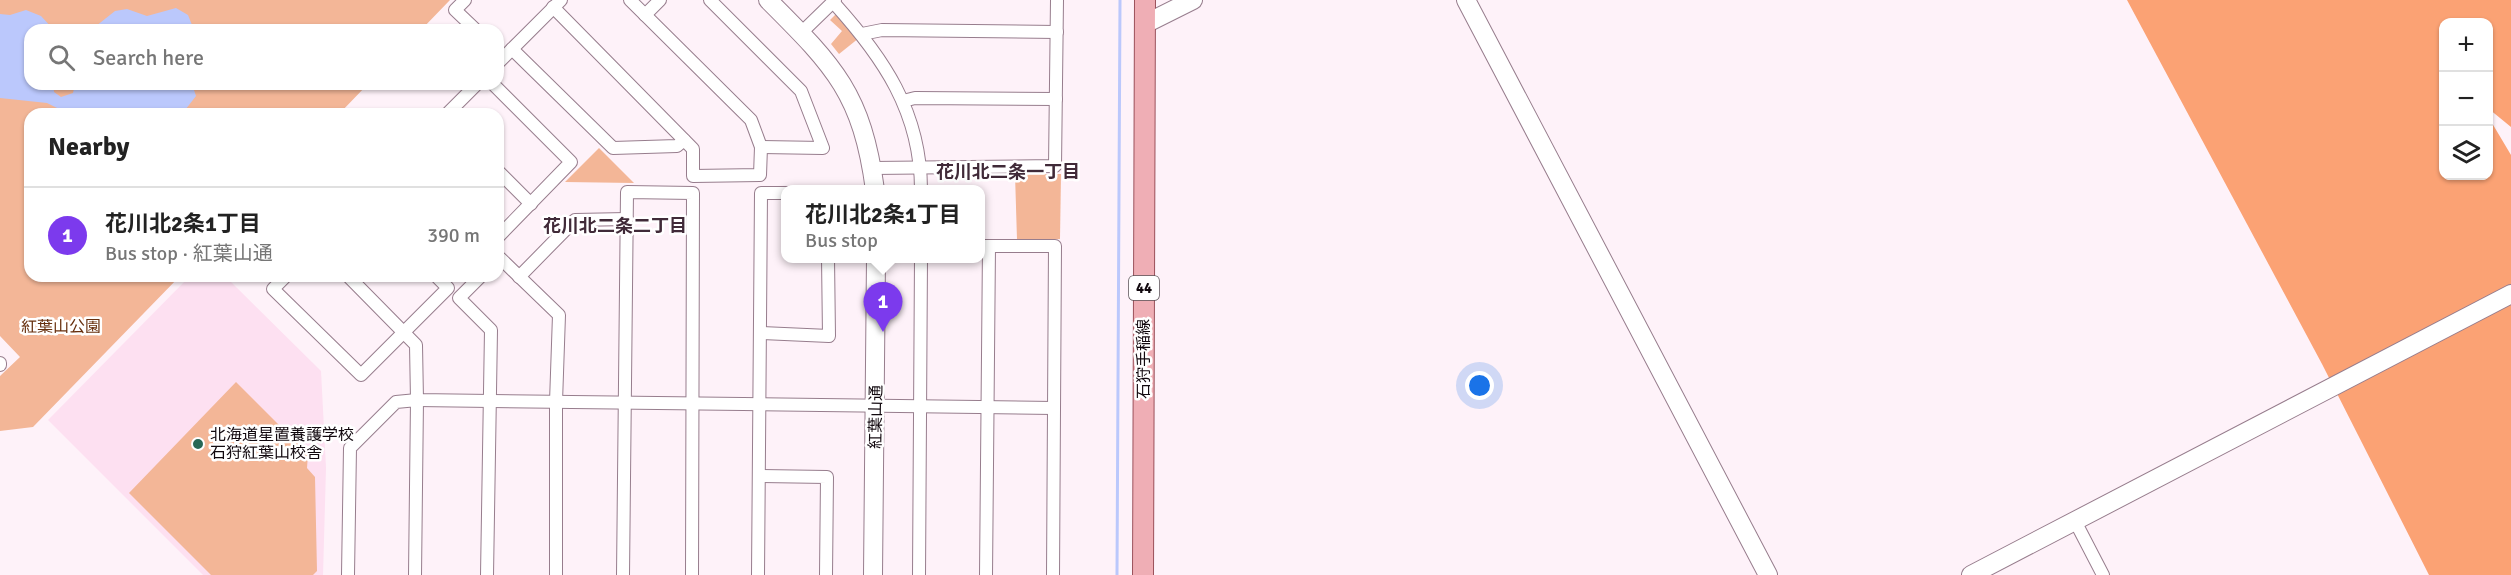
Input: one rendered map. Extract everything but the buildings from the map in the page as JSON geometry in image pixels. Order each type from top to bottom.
[{"type":"main road","name":"石狩手稲線","points":[[1143,575],[1145,0]]},
{"type":"street","points":[[465,0],[455,10],[470,24]]},
{"type":"street","points":[[504,54],[557,4],[693,149],[693,176],[760,175],[761,147],[751,120],[630,0]]},
{"type":"street","points":[[645,15],[660,0]]},
{"type":"street","points":[[710,0],[801,91],[823,148],[761,147]]},
{"type":"street","points":[[768,0],[832,67],[848,93],[866,138],[874,185]]},
{"type":"street","points":[[872,168],[1055,166],[1057,0]]},
{"type":"street","points":[[1145,24],[1193,0]]},
{"type":"street","points":[[1466,0],[1768,575]]},
{"type":"street","points":[[801,33],[834,1],[862,34],[884,63],[903,101],[921,167],[921,185]]},
{"type":"street","points":[[862,34],[882,30],[1057,32]]},
{"type":"street","points":[[504,56],[613,148],[677,146],[684,140]]},
{"type":"street","points":[[453,108],[471,90]]},
{"type":"street","points":[[499,90],[571,162],[504,231]]},
{"type":"street","points":[[903,101],[915,98],[1056,99]]},
{"type":"street","points":[[504,177],[531,204]]},
{"type":"street","points":[[623,575],[627,192],[693,193],[692,575]]},
{"type":"street","points":[[758,575],[761,193],[781,193]]},
{"type":"street","points":[[519,278],[575,220],[627,219]]},
{"type":"street","points":[[986,575],[985,246],[1055,246],[1053,575]]},
{"type":"street","points":[[504,262],[559,315],[556,402],[556,575]]},
{"type":"street","points":[[760,333],[829,336],[828,263]]},
{"type":"street","name":"紅葉山通","points":[[873,575],[876,263]]},
{"type":"street","points":[[919,575],[921,263]]},
{"type":"street","points":[[280,282],[273,290],[361,375],[448,288],[442,282]]},
{"type":"street","points":[[354,282],[416,345],[415,575]]},
{"type":"street","points":[[475,282],[459,298],[491,330],[488,401],[487,575]]},
{"type":"street","points":[[1971,575],[2511,294]]},
{"type":"street","points":[[348,575],[350,448],[396,402],[417,400],[1054,408]]},
{"type":"street","points":[[759,476],[827,477],[826,575]]},
{"type":"street","points":[[2075,521],[2103,575]]},
{"type":"shaded area","points":[[2127,0],[2511,0],[2511,127],[2493,112],[2493,18],[2439,18],[2439,180],[2493,180],[2493,125],[2511,155],[2511,575],[2429,575],[2322,364]]},
{"type":"shaded area","name":"北海道星置養護学校 石狩紅葉山校舎","points":[[184,282],[231,282],[321,371],[326,468],[323,575],[203,575],[48,420]]},
{"type":"green space","name":"紅葉山公園","points":[[0,0],[450,0],[427,24],[24,24],[24,90],[362,90],[345,108],[24,108],[24,282],[174,282],[33,427],[0,431],[0,376],[20,357],[0,336]]},
{"type":"green space","points":[[835,15],[839,15],[859,38],[839,54],[831,44],[842,31],[830,20]]},
{"type":"green space","points":[[599,148],[634,183],[565,182]]},
{"type":"green space","points":[[1015,174],[1061,174],[1060,239],[1017,240]]},
{"type":"green space","points":[[236,382],[308,454],[307,468],[315,477],[317,571],[313,575],[211,575],[129,493]]},
{"type":"water","points":[[176,8],[188,15],[192,24],[99,24],[115,11],[127,9],[147,16]]},
{"type":"water","points":[[26,10],[41,16],[48,24],[24,24],[24,90],[54,90],[61,97],[73,93],[74,90],[194,90],[196,96],[187,108],[57,108],[47,103],[0,98],[0,14],[10,15]]},
{"type":"waterway","points":[[1117,575],[1120,0]]},
{"type":"place","name":"花川北2条1丁目","points":[[883,332]]},
{"type":"place","name":"北海道星置養護学校 石狩紅葉山校舎","points":[[198,444]]},
{"type":"district","name":"花川北二条一丁目","points":[[1008,172]]},
{"type":"district","name":"花川北二条二丁目","points":[[615,226]]}]
